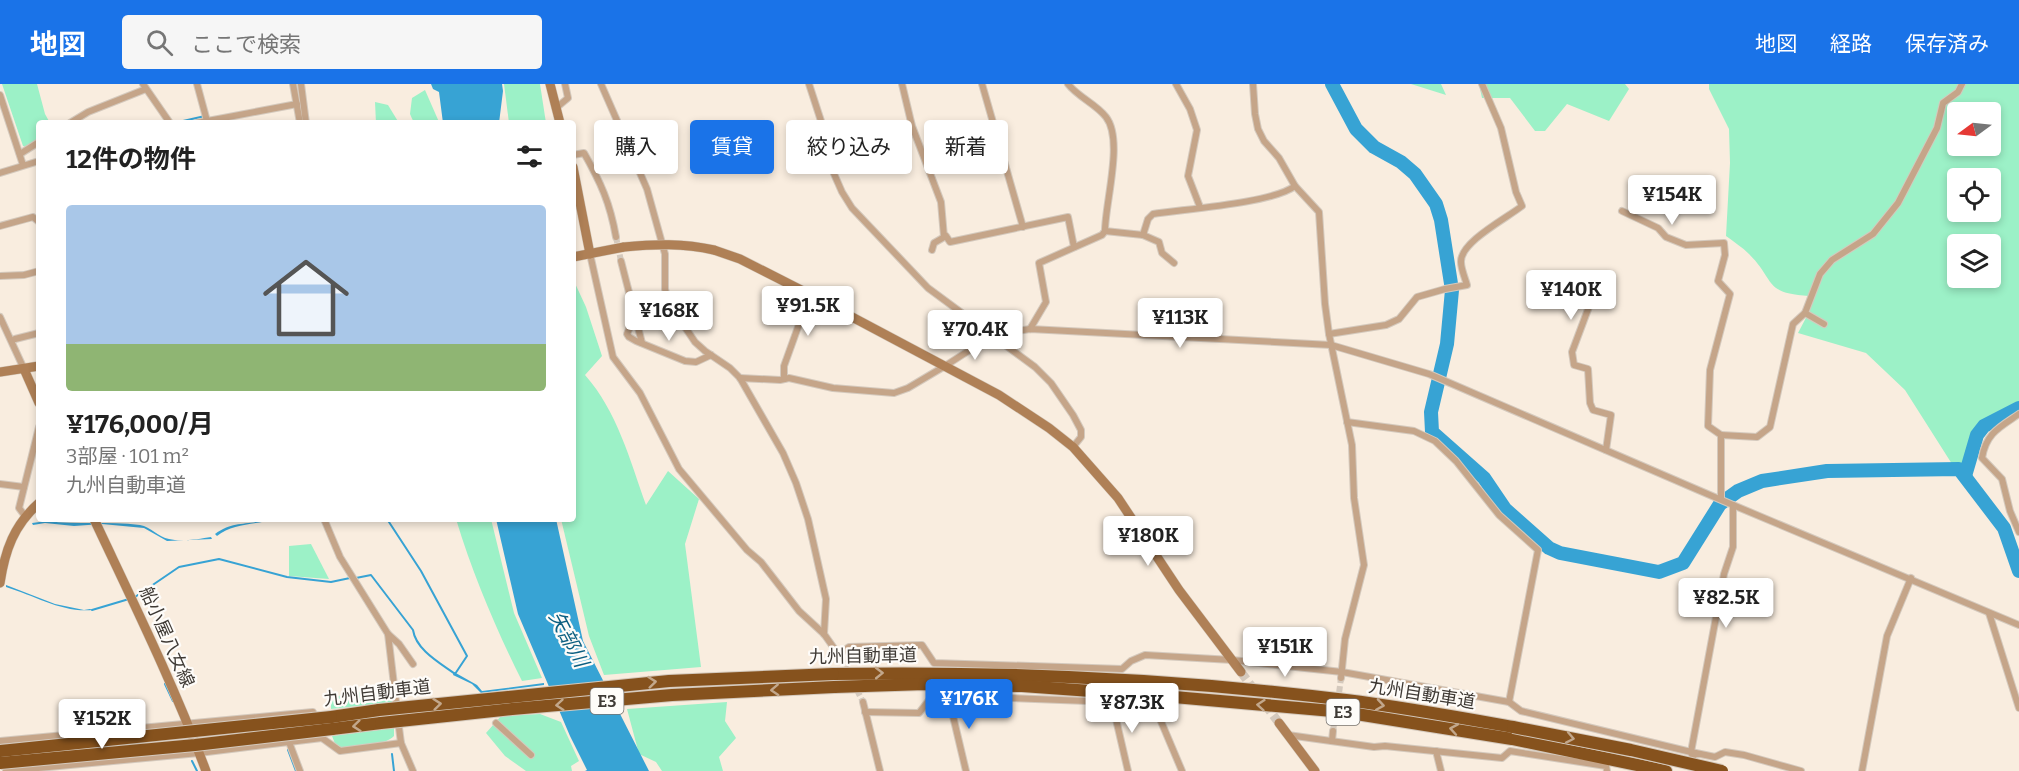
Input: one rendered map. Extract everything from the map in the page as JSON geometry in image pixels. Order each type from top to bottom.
[{"type":"highway","name":"九州自動車道","points":[[0,763],[195,745],[332,723],[669,681],[833,674],[925,678],[1344,712],[1632,750],[1722,771]]},
{"type":"highway","name":"九州自動車道","points":[[380,717],[512,709],[661,696],[834,687],[925,678],[1022,674],[1176,683],[1347,700],[1512,733],[1666,771]]},
{"type":"highway","name":"九州自動車道","points":[[0,751],[332,723]]},
{"type":"main road","points":[[550,84],[559,120]]},
{"type":"main road","points":[[576,182],[590,254]]},
{"type":"main road","points":[[576,256],[624,247],[672,244],[714,250],[740,259],[805,292],[1022,409],[1073,447],[1118,498],[1179,590],[1240,672]]},
{"type":"main road","points":[[0,372],[36,367]]},
{"type":"main road","points":[[24,369],[36,396]]},
{"type":"main road","points":[[0,583],[6,555],[14,535],[25,516],[36,506]]},
{"type":"main road","name":"船小屋八女線","points":[[95,522],[188,725],[206,771]]},
{"type":"main road","points":[[1279,723],[1315,771]]},
{"type":"street","points":[[197,84],[207,120]]},
{"type":"street","points":[[285,84],[286,86],[293,84],[300,120]]},
{"type":"street","points":[[301,84],[306,120]]},
{"type":"street","points":[[556,108],[568,98],[565,84]]},
{"type":"street","points":[[601,84],[647,189],[665,254],[665,289],[668,302],[695,342],[741,378],[783,453],[796,483],[808,519],[826,599],[824,634]]},
{"type":"street","points":[[809,84],[822,124],[831,167],[852,208],[928,288],[1035,367],[1059,394],[1081,430],[1081,437],[1073,447]]},
{"type":"street","points":[[902,84],[912,126],[941,202],[944,237]]},
{"type":"street","points":[[982,84],[1023,227]]},
{"type":"street","points":[[1030,329],[1046,302],[1039,263],[1102,235],[1105,231],[1113,168],[1112,126],[1105,116],[1068,84]]},
{"type":"street","points":[[1176,84],[1190,109],[1197,130],[1188,176],[1200,207]]},
{"type":"street","points":[[1253,84],[1255,114],[1258,129],[1264,141],[1279,158],[1295,186],[1319,212],[1325,304],[1331,345],[1352,445],[1354,498],[1364,565],[1345,639],[1341,675]]},
{"type":"street","points":[[1329,334],[1386,325],[1399,319],[1417,297],[1446,288],[1467,285],[1461,261],[1465,249],[1472,241],[1522,206],[1516,192],[1501,128],[1482,84]]},
{"type":"street","points":[[1622,211],[1658,228],[1666,237],[1686,245],[1724,243],[1725,255],[1718,281],[1730,294],[1710,370],[1708,426],[1721,435],[1757,437],[1770,427],[1793,324],[1805,313],[1820,274],[1832,260],[1872,234],[1898,203],[1937,128],[1943,103],[1958,92],[1962,84]]},
{"type":"street","points":[[75,120],[144,86],[168,120]]},
{"type":"street","points":[[0,95],[23,165]]},
{"type":"street","points":[[212,120],[297,104]]},
{"type":"street","points":[[20,154],[36,144]]},
{"type":"street","points":[[576,154],[584,153],[603,186],[616,237]]},
{"type":"street","points":[[0,173],[36,162]]},
{"type":"street","points":[[1143,235],[1148,219],[1154,214],[1232,204],[1287,192],[1295,186]]},
{"type":"street","points":[[0,226],[33,217],[36,220]]},
{"type":"street","points":[[944,237],[950,242],[1068,217],[1074,247]]},
{"type":"street","points":[[1105,231],[1143,235],[1159,242],[1161,253],[1174,263]]},
{"type":"street","points":[[932,250],[934,243],[944,237]]},
{"type":"street","points":[[590,254],[613,357],[640,393],[680,469],[747,550],[762,562],[799,611],[824,634],[839,656],[849,646],[922,645],[934,663],[1122,669],[1131,661],[1145,655],[1232,660],[1509,702],[1521,711],[1691,752],[1715,757],[1725,752],[1744,755],[1801,771]]},
{"type":"street","points":[[621,261],[642,343]]},
{"type":"street","points":[[0,276],[36,272]]},
{"type":"street","points":[[1599,280],[1572,352],[1574,365],[1588,369],[1590,403],[1593,410],[1611,415],[1606,450]]},
{"type":"street","points":[[784,379],[784,366],[802,316],[805,292]]},
{"type":"street","points":[[1805,313],[1824,324]]},
{"type":"street","points":[[634,315],[628,337],[685,361],[696,362],[711,355]]},
{"type":"street","points":[[0,317],[24,369]]},
{"type":"street","points":[[741,378],[789,378],[833,388],[894,393],[908,388],[993,335],[1030,329],[1331,345],[1429,374],[2019,625]]},
{"type":"street","points":[[15,339],[36,334]]},
{"type":"street","points":[[2019,414],[1996,430],[1984,444],[1982,458],[2002,479],[2010,511],[2019,532]]},
{"type":"street","points":[[1347,422],[1414,431],[1435,441],[1456,462],[1499,515],[1538,550],[1509,702]]},
{"type":"street","points":[[1721,435],[1721,499]]},
{"type":"street","points":[[25,516],[19,508],[36,439]]},
{"type":"street","points":[[0,484],[24,487]]},
{"type":"street","points":[[1698,771],[1691,752],[1724,574],[1732,547],[1733,505]]},
{"type":"street","points":[[325,522],[340,557],[388,634],[399,644],[413,664]]},
{"type":"street","points":[[1862,771],[1887,636],[1911,578]]},
{"type":"street","points":[[1989,613],[2019,708]]},
{"type":"street","points":[[388,634],[401,743],[412,771]]},
{"type":"street","points":[[865,712],[919,713],[933,695],[1112,702],[1128,771]]},
{"type":"street","points":[[948,695],[966,771]]},
{"type":"street","points":[[862,702],[880,771]]},
{"type":"street","points":[[0,741],[313,712],[322,738],[340,751],[401,743]]},
{"type":"street","points":[[1160,719],[1182,771]]},
{"type":"street","points":[[496,723],[531,755]]},
{"type":"street","points":[[1332,741],[1333,731]]},
{"type":"street","points":[[1288,735],[1374,747],[1503,758],[1510,751],[1606,766],[1607,771]]},
{"type":"street","points":[[6,771],[199,753],[322,738]]},
{"type":"street","points":[[289,742],[300,771]]},
{"type":"street","points":[[1436,751],[1441,771]]},
{"type":"green space","points":[[2,84],[37,84],[48,120],[36,120],[36,141],[26,147],[23,146]]},
{"type":"green space","points":[[504,84],[540,84],[546,120],[509,120]]},
{"type":"green space","points":[[1411,84],[1441,84],[1446,95]]},
{"type":"green space","points":[[1479,84],[1625,84],[1629,89],[1609,121],[1567,104],[1545,131],[1535,131],[1510,98],[1482,98]]},
{"type":"green space","points":[[1709,84],[2019,84],[2019,403],[1988,418],[1973,431],[1964,465],[1952,464],[1905,390],[1866,353],[1798,333],[1809,312],[1809,296],[1777,289],[1749,254],[1726,236],[1730,163],[1729,129],[1709,89]]},
{"type":"green space","points":[[425,90],[438,120],[413,120],[410,114],[412,98]]},
{"type":"green space","points":[[375,102],[388,105],[397,120],[376,120]]},
{"type":"green space","points":[[576,285],[586,307],[602,356],[585,375],[606,404],[614,420],[646,505],[668,471],[699,499],[685,544],[701,667],[604,675],[589,636],[562,522],[576,522]]},
{"type":"green space","points":[[457,522],[492,522],[514,613],[542,678],[522,681],[503,642],[470,561]]},
{"type":"green space","points":[[311,544],[329,579],[289,576],[289,546]]},
{"type":"green space","points":[[389,691],[392,702],[331,709],[331,702],[341,695],[353,692]]},
{"type":"green space","points":[[727,702],[725,721],[736,738],[719,757],[723,771],[662,771],[656,762],[639,754],[627,709]]},
{"type":"green space","points":[[540,714],[561,722],[579,761],[571,766],[572,771],[526,771],[505,756],[486,733],[501,716]]},
{"type":"green space","points":[[394,728],[394,736],[390,739],[368,745],[339,748],[332,736]]},
{"type":"water","points":[[431,84],[502,84],[499,120],[443,120],[439,92],[433,89]]},
{"type":"water","points":[[58,522],[116,523],[140,525],[174,540],[211,537],[212,539],[167,541],[144,528],[102,524],[74,526],[45,523],[33,525],[32,523]]},
{"type":"water","points":[[259,522],[237,526],[217,536],[215,534],[235,525]]},
{"type":"water","name":"矢部川","points":[[497,522],[557,522],[583,641],[649,771],[585,771],[587,770],[518,614]]},
{"type":"water","points":[[6,585],[55,604],[84,610],[60,606],[6,587]]},
{"type":"water","points":[[454,672],[477,685],[482,691],[544,683],[544,685],[481,693],[472,684],[453,675]]},
{"type":"waterway","points":[[1332,84],[1356,129],[1374,147],[1401,162],[1415,174],[1436,204],[1441,220],[1452,290],[1447,344],[1431,412],[1432,432],[1484,478],[1505,509],[1549,548],[1560,553],[1659,572],[1683,563],[1720,504],[1738,491],[1762,481],[1827,471],[1959,469],[2004,528],[2019,571]]},
{"type":"waterway","points":[[187,120],[205,116]]},
{"type":"waterway","points":[[1965,476],[1977,435],[1984,426],[2019,408]]},
{"type":"waterway","points":[[389,522],[421,571],[467,656],[455,674]]},
{"type":"waterway","points":[[135,597],[179,567],[219,559],[287,577],[331,582],[350,578]]},
{"type":"waterway","points":[[356,578],[371,575],[413,630],[424,650],[455,674]]},
{"type":"waterway","points":[[92,610],[129,599]]},
{"type":"waterway","points":[[165,684],[173,701]]},
{"type":"waterway","points":[[288,750],[296,771]]},
{"type":"waterway","points":[[392,754],[394,771]]},
{"type":"waterway","points":[[192,761],[197,771]]},
{"type":"tunnel","points":[[616,237],[621,261]]},
{"type":"tunnel","points":[[841,658],[863,702]]},
{"type":"tunnel","points":[[1241,672],[1279,723]]},
{"type":"tunnel","points":[[1338,701],[1341,678]]},
{"type":"tunnel","points":[[1333,731],[1336,711]]}]
